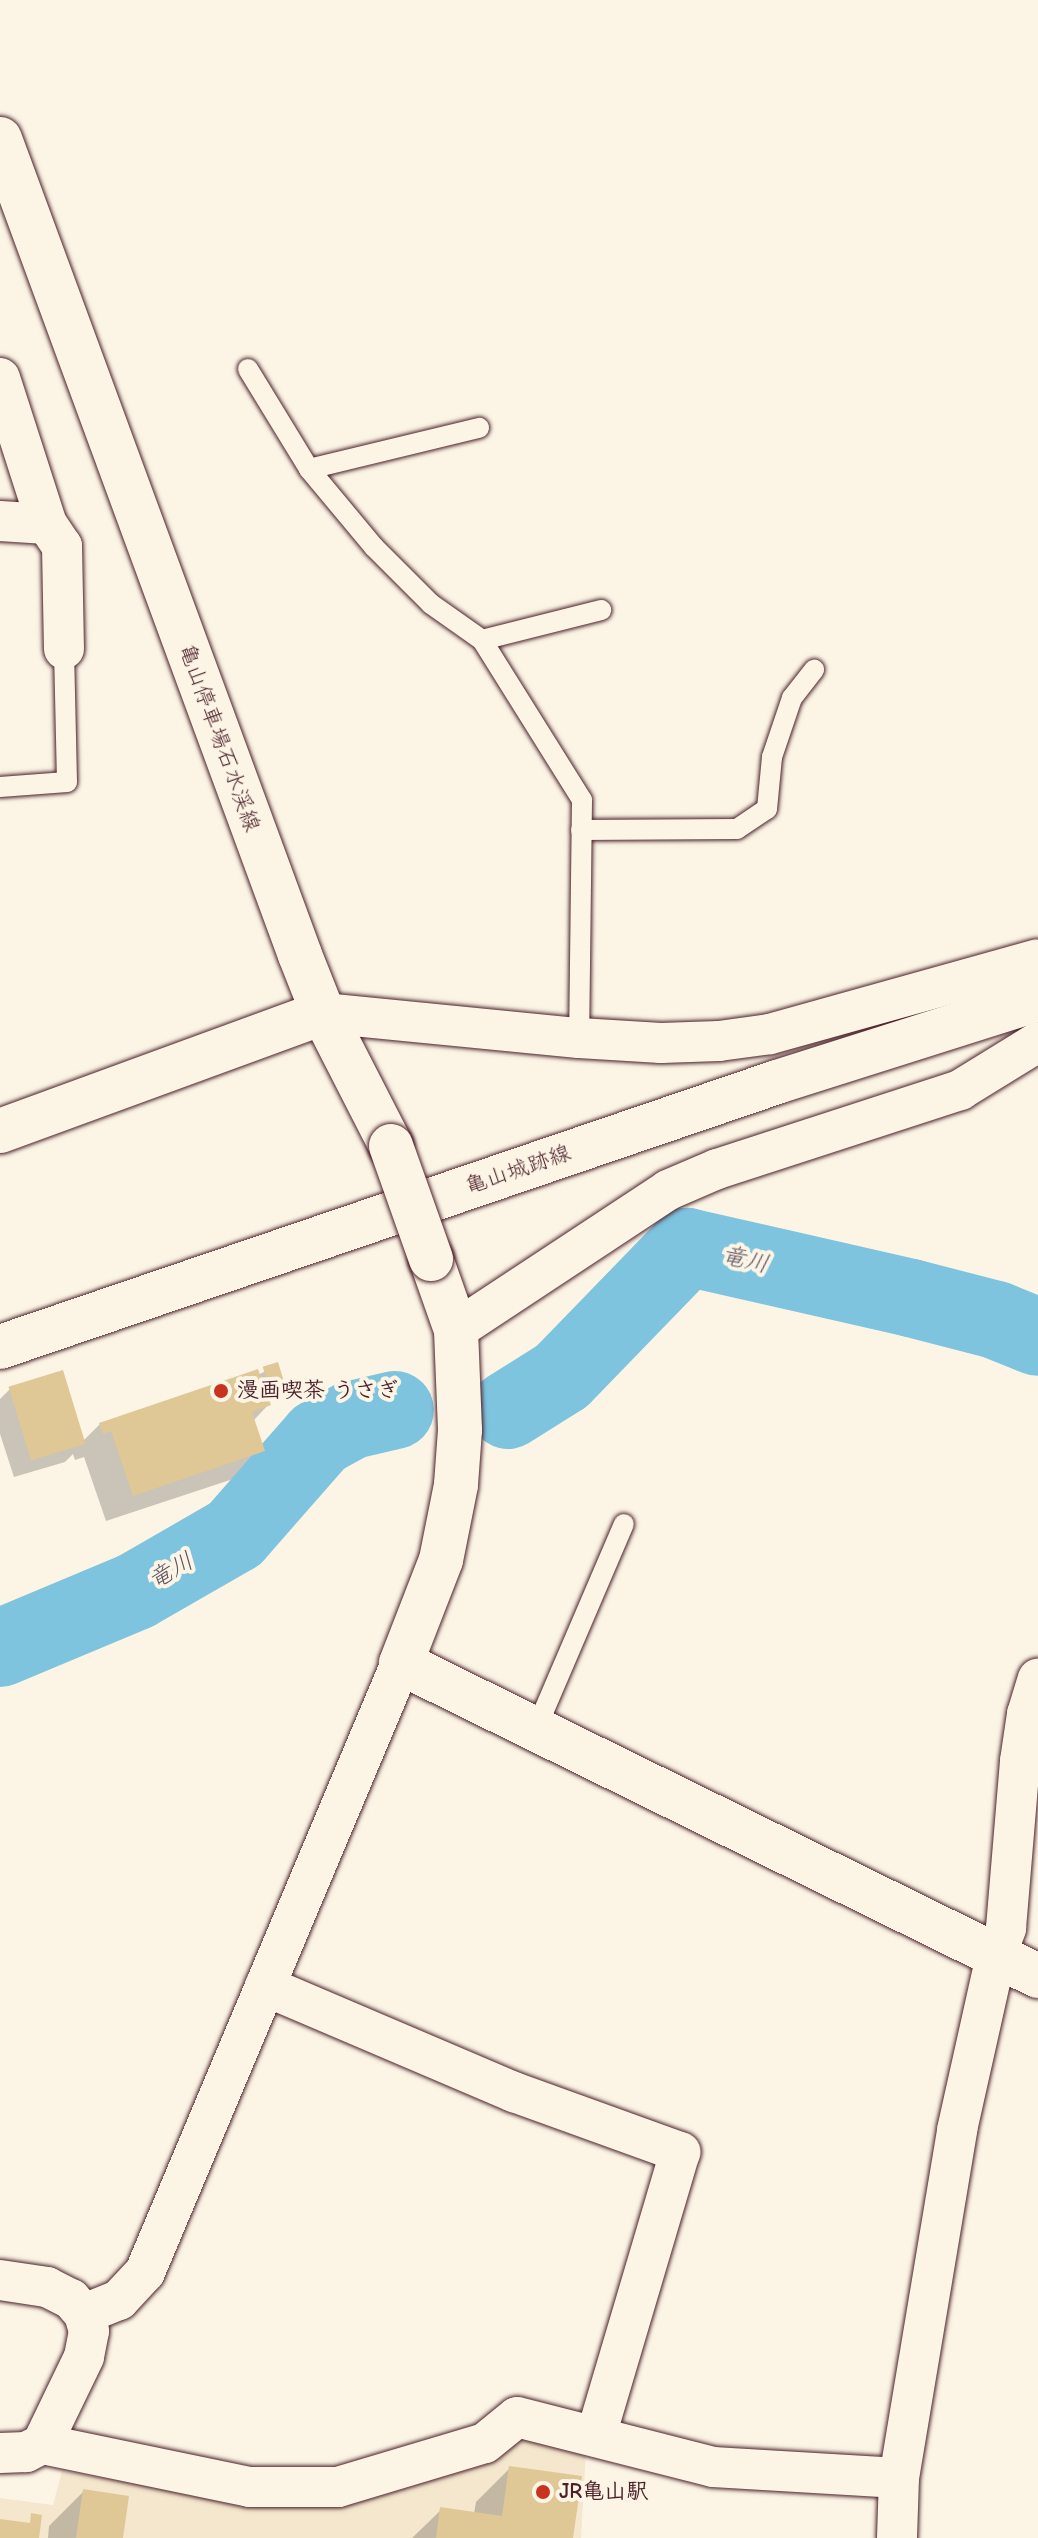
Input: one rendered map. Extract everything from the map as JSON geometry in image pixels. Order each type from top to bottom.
[{"type":"main road","name":"亀山停車場石水渓線","points":[[0,139],[212,722],[323,1013],[391,1146],[456,1330],[460,1430],[456,1485],[441,1560],[401,1663]]},
{"type":"main road","name":"亀山城跡線","points":[[0,1347],[777,1082],[1038,999]]},
{"type":"main road","points":[[0,1131],[323,1013]]},
{"type":"main road","points":[[401,1663],[1038,1976]]},
{"type":"street","points":[[0,378],[47,524],[62,546],[64,649]]},
{"type":"street","points":[[0,521],[47,524]]},
{"type":"street","points":[[323,1013],[579,1038],[661,1043],[719,1041],[770,1034],[1038,959]]},
{"type":"street","points":[[456,1330],[668,1190],[717,1169],[960,1090],[1038,1042]]},
{"type":"street","points":[[84,2314],[119,2300],[145,2272],[401,1663]]},
{"type":"street","points":[[897,2538],[899,2478],[957,2130],[996,1956],[1006,1928],[1022,1745],[1038,1679]]},
{"type":"street","points":[[265,1986],[514,2092],[680,2152],[596,2436]]},
{"type":"street","points":[[0,2280],[47,2287],[71,2299],[84,2314],[89,2331],[84,2357],[53,2429],[42,2444],[26,2452],[0,2453]]},
{"type":"street","points":[[42,2444],[250,2487],[338,2487],[485,2443],[517,2417],[713,2467],[899,2478]]},
{"type":"lane","points":[[248,369],[309,469],[374,547],[431,604],[482,640],[582,800],[579,1038]]},
{"type":"lane","points":[[309,469],[479,428]]},
{"type":"lane","points":[[482,640],[601,610]]},
{"type":"lane","points":[[0,787],[67,782],[64,649]]},
{"type":"lane","points":[[581,830],[737,829],[767,809],[772,757],[792,698],[814,670]]},
{"type":"lane","points":[[536,1729],[624,1524]]},
{"type":"shaded area","points":[[522,2439],[586,2451],[581,2538],[0,2538],[0,2498],[53,2505],[62,2471],[213,2497],[402,2482]]},
{"type":"building","points":[[278,1362],[285,1385],[270,1390],[263,1367]]},
{"type":"building","points":[[258,1369],[271,1405],[252,1412],[265,1451],[133,1496],[111,1431],[103,1434],[99,1423]]},
{"type":"building","points":[[63,1370],[86,1444],[31,1460],[8,1387]]},
{"type":"building","name":"JR亀山駅","points":[[509,2466],[582,2476],[573,2538],[436,2538],[440,2507],[502,2516]]},
{"type":"building","points":[[83,2489],[129,2496],[123,2538],[76,2538]]},
{"type":"building","points":[[31,2513],[42,2515],[39,2538],[0,2538],[0,2519],[30,2523]]},
{"type":"waterway","name":"竜川","points":[[508,1410],[562,1376],[687,1247],[911,1298],[996,1320],[1038,1337]]},
{"type":"waterway","name":"竜川","points":[[0,1648],[136,1591],[235,1534],[319,1438],[352,1420],[395,1410]]},
{"type":"place","name":"漫画喫茶 うさぎ","points":[[221,1391]]},
{"type":"place","name":"JR亀山駅","points":[[543,2492]]}]
